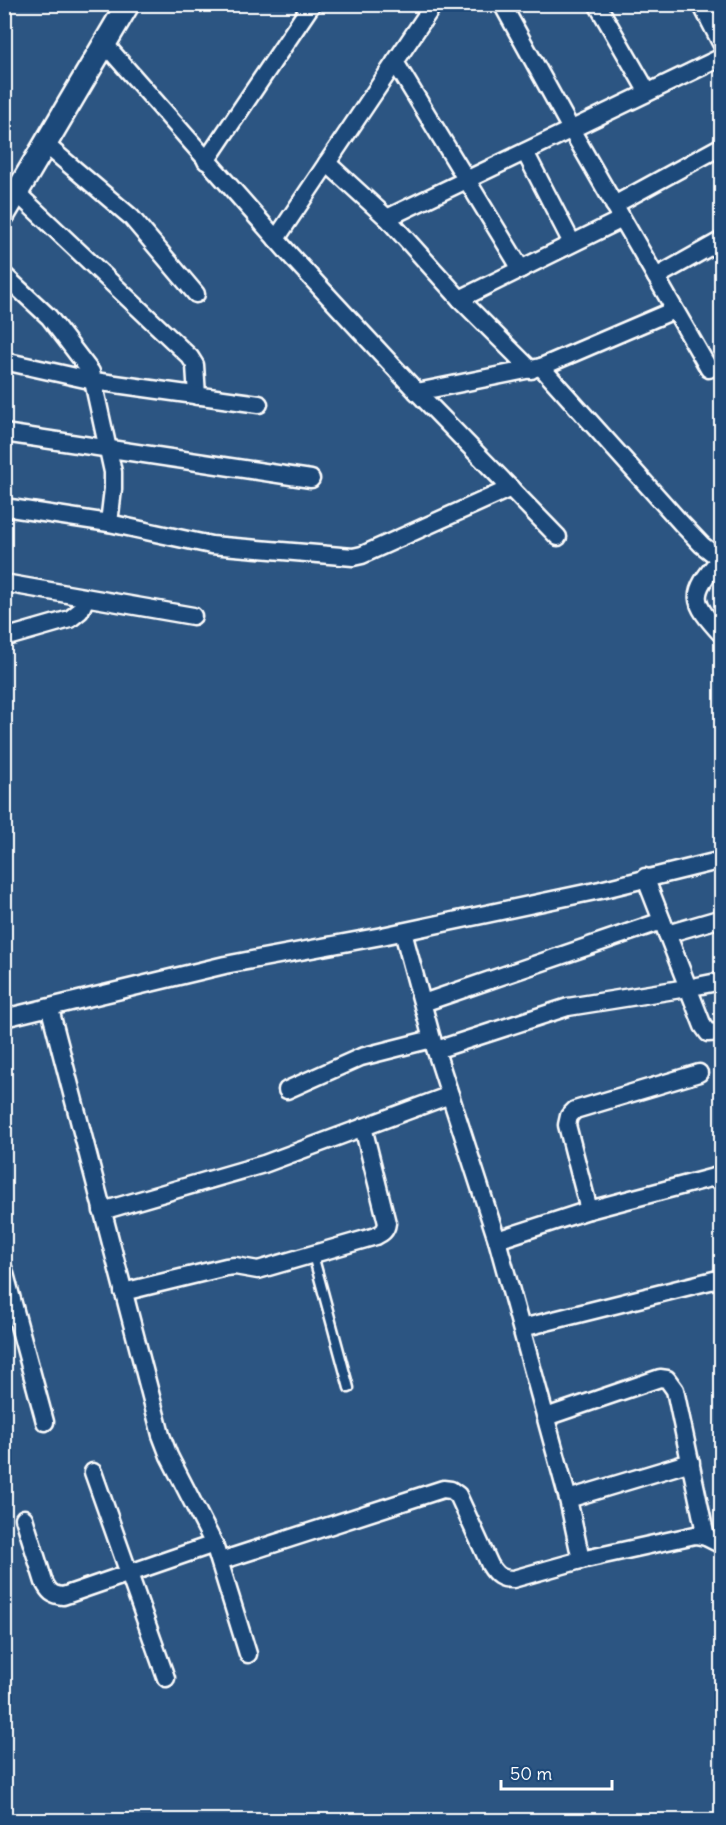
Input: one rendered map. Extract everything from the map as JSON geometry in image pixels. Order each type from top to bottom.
[{"type":"main road","points":[[4,214],[128,4]]},
{"type":"street","points":[[206,161],[312,4]]},
{"type":"street","points":[[276,239],[434,4]]},
{"type":"street","points":[[502,4],[618,212],[710,369]]},
{"type":"street","points":[[597,4],[647,91]]},
{"type":"street","points":[[701,4],[722,45]]},
{"type":"street","points":[[104,43],[276,239],[417,392],[558,537]]},
{"type":"street","points":[[387,218],[572,131],[647,91],[722,57]]},
{"type":"street","points":[[395,62],[521,268]]},
{"type":"street","points":[[45,144],[131,217],[196,294]]},
{"type":"street","points":[[460,299],[572,243],[722,146]]},
{"type":"street","points":[[525,152],[572,243]]},
{"type":"street","points":[[327,163],[387,218],[460,299],[536,368],[702,545],[721,559],[704,578],[697,597],[701,613],[722,635]]},
{"type":"street","points":[[17,193],[190,357],[195,365],[197,396]]},
{"type":"street","points":[[656,277],[722,240]]},
{"type":"street","points":[[4,275],[50,317],[87,366],[94,381],[109,450],[113,481],[109,523]]},
{"type":"street","points":[[417,392],[536,368],[674,310]]},
{"type":"street","points":[[4,361],[94,381],[259,404]]},
{"type":"street","points":[[4,433],[311,479]]},
{"type":"street","points":[[4,507],[109,523],[211,546],[353,557],[511,488]]},
{"type":"street","points":[[4,584],[193,616]]},
{"type":"street","points":[[4,638],[70,619],[80,610],[86,598]]},
{"type":"street","points":[[4,1018],[50,1009],[225,965],[403,932],[600,890],[645,877],[722,860]]},
{"type":"street","points":[[645,877],[703,1026],[708,1033],[722,1032]]},
{"type":"street","points":[[423,1003],[664,927],[722,918]]},
{"type":"street","points":[[403,932],[434,1044],[497,1240],[522,1328],[581,1560]]},
{"type":"street","points":[[287,1090],[361,1057],[434,1044],[568,1007],[722,981]]},
{"type":"street","points":[[50,1009],[164,1445],[214,1544],[248,1654]]},
{"type":"street","points":[[589,1210],[567,1125],[569,1116],[575,1110],[699,1072]]},
{"type":"street","points":[[102,1211],[264,1164],[450,1095]]},
{"type":"street","points":[[123,1292],[226,1267],[235,1266],[258,1270],[376,1236],[386,1229],[387,1223],[363,1127]]},
{"type":"street","points":[[497,1240],[589,1210],[722,1175]]},
{"type":"street","points":[[4,1270],[45,1422]]},
{"type":"street","points":[[522,1328],[722,1278]]},
{"type":"street","points":[[546,1417],[660,1378],[667,1379],[675,1390],[706,1537]]},
{"type":"street","points":[[567,1499],[691,1462]]},
{"type":"street","points":[[93,1472],[166,1678]]},
{"type":"street","points":[[220,1561],[443,1489],[451,1490],[458,1495],[490,1565],[496,1574],[504,1579],[513,1579],[581,1560],[695,1535],[706,1537],[722,1545]]},
{"type":"street","points":[[24,1518],[44,1582],[54,1595],[63,1596],[214,1544]]},
{"type":"lane","points":[[312,1255],[349,1388]]}]
